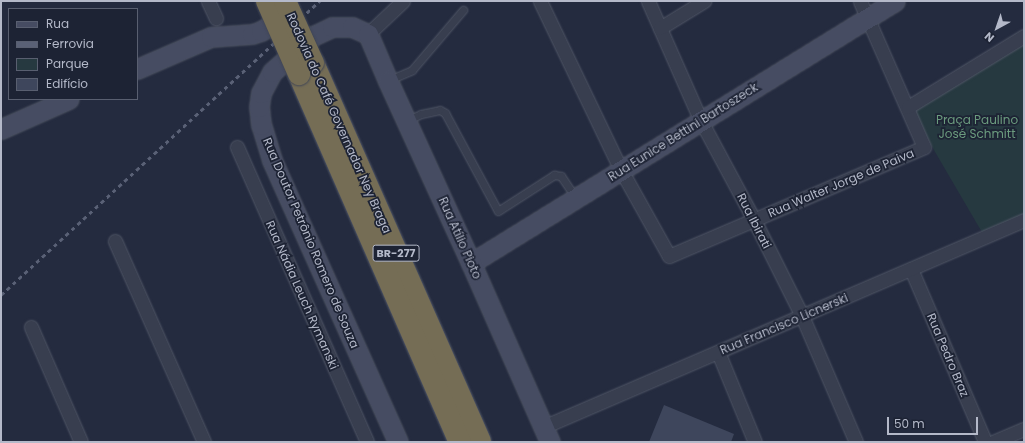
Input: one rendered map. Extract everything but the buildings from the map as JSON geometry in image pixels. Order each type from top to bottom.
[{"type":"highway","name":"Rodovia do Café Governador Ney Braga","points":[[277,6],[480,442]]},
{"type":"highway","name":"Rodovia do Café Governador Ney Braga","points":[[303,63],[460,442]]},
{"type":"street","points":[[208,1],[216,18]]},
{"type":"street","points":[[138,69],[211,36],[252,34],[261,31],[277,6],[295,1]]},
{"type":"street","points":[[368,34],[403,1]]},
{"type":"street","points":[[540,1],[621,170]]},
{"type":"street","name":"Rua Ibirati","points":[[648,1],[701,121],[754,220],[802,316],[856,442]]},
{"type":"street","points":[[660,28],[704,1]]},
{"type":"street","name":"Rua Eunice Bettini Bartoszeck","points":[[471,263],[701,121],[864,9],[895,1]]},
{"type":"street","points":[[864,9],[908,107],[1024,36]]},
{"type":"street","name":"Rua Doutor Petrônio Romero de Souza","points":[[368,34],[352,27],[332,27],[318,33],[303,63],[279,65],[266,82],[261,92],[259,107],[261,125],[272,160],[398,442]]},
{"type":"street","name":"Rua Atílio Pioto","points":[[368,34],[471,263],[546,435]]},
{"type":"street","points":[[1,129],[68,100]]},
{"type":"street","name":"Rua Walter Jorge de Paiva","points":[[621,170],[669,256],[924,147],[908,107]]},
{"type":"street","name":"Rua Nádia Leuch Rymanski","points":[[237,147],[367,442]]},
{"type":"street","name":"Rua Francisco Licnerski","points":[[546,435],[718,352],[1024,220]]},
{"type":"street","points":[[115,241],[204,442]]},
{"type":"street","name":"Rua Pedro Braz","points":[[911,269],[985,442]]},
{"type":"street","points":[[31,327],[81,442]]},
{"type":"street","points":[[718,352],[755,442]]},
{"type":"street","points":[[993,442],[1024,429]]},
{"type":"lane","points":[[388,81],[412,70],[463,10]]},
{"type":"lane","points":[[406,121],[421,114],[440,110],[445,113],[498,211],[554,175],[561,176],[576,198]]},
{"type":"green space","name":"Praça Paulino José Schmitt","points":[[1024,41],[1024,216],[983,234],[931,145],[914,110]]},
{"type":"railway","points":[[1,295],[320,1]]}]
